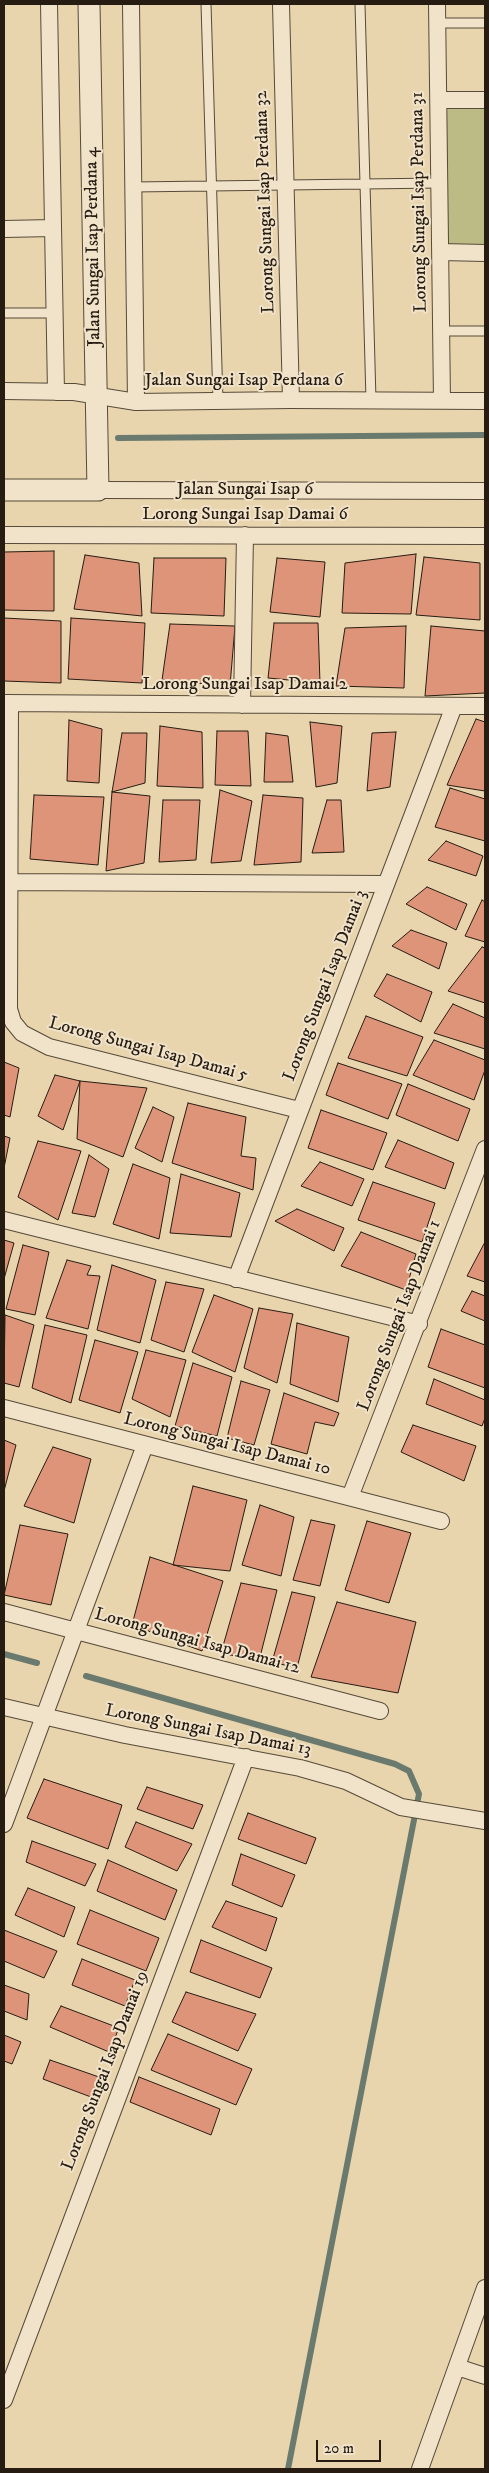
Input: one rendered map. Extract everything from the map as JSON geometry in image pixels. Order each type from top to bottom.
[{"type":"street","points":[[49,4],[56,392]]},
{"type":"street","name":"Jalan Sungai Isap Perdana 4","points":[[88,4],[98,490]]},
{"type":"street","points":[[131,4],[136,402]]},
{"type":"street","name":"Lorong Sungai Isap Perdana 32","points":[[281,4],[291,400]]},
{"type":"street","name":"Lorong Sungai Isap Perdana 31","points":[[437,4],[442,401]]},
{"type":"street","points":[[439,100],[485,100]]},
{"type":"street","points":[[4,229],[53,228]]},
{"type":"street","points":[[441,252],[485,253]]},
{"type":"street","name":"Jalan Sungai Isap Perdana 6","points":[[4,392],[56,392],[136,402],[291,400],[485,401]]},
{"type":"street","name":"Jalan Sungai Isap 6","points":[[4,490],[485,490]]},
{"type":"street","name":"Lorong Sungai Isap Damai 6","points":[[4,535],[485,536]]},
{"type":"street","points":[[242,705],[244,535]]},
{"type":"street","name":"Lorong Sungai Isap Damai 2","points":[[7,703],[485,706]]},
{"type":"street","name":"Lorong Sungai Isap Damai 5","points":[[7,703],[11,882],[9,1009],[13,1022],[22,1033],[49,1047],[299,1110]]},
{"type":"street","name":"Lorong Sungai Isap Damai 3","points":[[236,1279],[454,706]]},
{"type":"street","points":[[11,882],[386,884]]},
{"type":"street","name":"Lorong Sungai Isap Damai 1","points":[[350,1497],[419,1324],[485,1149]]},
{"type":"street","points":[[4,1220],[419,1324]]},
{"type":"street","name":"Lorong Sungai Isap Damai 10","points":[[4,1408],[440,1521]]},
{"type":"street","points":[[4,1824],[145,1445]]},
{"type":"street","name":"Lorong Sungai Isap Damai 12","points":[[4,1612],[380,1710]]},
{"type":"street","name":"Lorong Sungai Isap Damai 13","points":[[4,1707],[134,1737],[300,1768],[346,1781],[400,1807],[485,1821]]},
{"type":"street","name":"Lorong Sungai Isap Damai 19","points":[[4,2400],[246,1757]]},
{"type":"street","points":[[420,2469],[485,2288]]},
{"type":"street","points":[[457,2366],[485,2376]]},
{"type":"lane","points":[[206,4],[218,401]]},
{"type":"lane","points":[[360,4],[371,400]]},
{"type":"lane","points":[[438,23],[485,23]]},
{"type":"lane","points":[[133,187],[440,183]]},
{"type":"lane","points":[[4,313],[54,313]]},
{"type":"lane","points":[[441,331],[485,331]]},
{"type":"shaded area","points":[[485,105],[485,246],[446,246],[445,106]]},
{"type":"building","points":[[54,551],[54,611],[4,610],[4,552]]},
{"type":"building","points":[[416,554],[411,614],[342,613],[345,563]]},
{"type":"building","points":[[85,555],[139,563],[142,616],[74,609]]},
{"type":"building","points":[[424,557],[480,563],[480,620],[416,615]]},
{"type":"building","points":[[154,558],[226,558],[224,616],[151,613]]},
{"type":"building","points":[[277,558],[325,562],[320,617],[270,612]]},
{"type":"building","points":[[4,618],[61,621],[61,683],[4,681]]},
{"type":"building","points":[[71,618],[145,623],[142,683],[68,679]]},
{"type":"building","points":[[274,623],[318,623],[320,683],[268,678]]},
{"type":"building","points":[[170,624],[235,626],[230,686],[162,680]]},
{"type":"building","points":[[406,626],[404,688],[336,686],[345,628]]},
{"type":"building","points":[[431,626],[485,631],[485,693],[425,696]]},
{"type":"building","points":[[476,719],[485,722],[485,791],[447,785]]},
{"type":"building","points":[[69,720],[102,729],[99,783],[67,781]]},
{"type":"building","points":[[310,722],[342,726],[337,783],[316,787]]},
{"type":"building","points":[[160,726],[202,732],[203,788],[157,786]]},
{"type":"building","points":[[217,731],[248,731],[251,786],[215,785]]},
{"type":"building","points":[[396,732],[390,787],[367,791],[372,733]]},
{"type":"building","points":[[122,733],[147,733],[145,783],[112,792]]},
{"type":"building","points":[[266,733],[288,736],[293,782],[264,782]]},
{"type":"building","points":[[450,788],[485,799],[485,841],[435,827]]},
{"type":"building","points":[[220,790],[252,801],[241,861],[211,863]]},
{"type":"building","points":[[112,792],[150,796],[144,863],[106,871]]},
{"type":"building","points":[[34,795],[104,797],[98,865],[30,859]]},
{"type":"building","points":[[263,795],[303,798],[301,862],[254,865]]},
{"type":"building","points":[[163,800],[200,800],[196,860],[159,862]]},
{"type":"building","points":[[327,800],[341,800],[344,852],[312,853]]},
{"type":"building","points":[[446,841],[483,856],[476,876],[428,860]]},
{"type":"building","points":[[427,887],[467,904],[456,930],[406,904]]},
{"type":"building","points":[[482,900],[485,902],[485,942],[465,936]]},
{"type":"building","points":[[411,930],[447,943],[439,969],[392,946]]},
{"type":"building","points":[[482,947],[485,948],[485,1003],[448,991]]},
{"type":"building","points":[[387,974],[432,992],[421,1022],[374,996]]},
{"type":"building","points":[[453,1004],[485,1018],[485,1049],[434,1033]]},
{"type":"building","points":[[366,1016],[423,1037],[407,1076],[348,1058]]},
{"type":"building","points":[[434,1040],[485,1060],[485,1070],[474,1100],[413,1075]]},
{"type":"building","points":[[4,1062],[19,1068],[10,1117],[4,1115]]},
{"type":"building","points":[[338,1063],[402,1084],[388,1119],[326,1095]]},
{"type":"building","points":[[55,1075],[80,1081],[63,1130],[38,1116]]},
{"type":"building","points":[[80,1081],[147,1088],[123,1157],[77,1139]]},
{"type":"building","points":[[408,1084],[470,1109],[458,1141],[396,1115]]},
{"type":"building","points":[[188,1103],[246,1117],[241,1156],[256,1158],[253,1190],[172,1163]]},
{"type":"building","points":[[153,1107],[174,1117],[162,1162],[135,1148]]},
{"type":"building","points":[[321,1110],[387,1133],[373,1170],[308,1148]]},
{"type":"building","points":[[4,1136],[10,1138],[4,1168]]},
{"type":"building","points":[[398,1140],[454,1163],[445,1189],[385,1167]]},
{"type":"building","points":[[38,1141],[81,1151],[58,1220],[18,1197]]},
{"type":"building","points":[[89,1155],[109,1169],[95,1217],[72,1213]]},
{"type":"building","points":[[320,1162],[364,1179],[352,1206],[301,1186]]},
{"type":"building","points":[[133,1164],[170,1178],[159,1239],[113,1224]]},
{"type":"building","points":[[181,1174],[240,1193],[231,1237],[170,1233]]},
{"type":"building","points":[[373,1182],[435,1203],[422,1242],[358,1220]]},
{"type":"building","points":[[297,1209],[344,1228],[334,1251],[275,1221]]},
{"type":"building","points":[[361,1232],[416,1254],[406,1290],[341,1266]]},
{"type":"building","points":[[4,1240],[14,1243],[4,1279]]},
{"type":"building","points":[[485,1242],[485,1282],[467,1276]]},
{"type":"building","points":[[23,1245],[49,1252],[35,1315],[6,1309]]},
{"type":"building","points":[[67,1260],[91,1266],[87,1275],[100,1276],[88,1329],[46,1318]]},
{"type":"building","points":[[112,1265],[156,1280],[140,1343],[97,1330]]},
{"type":"building","points":[[166,1282],[204,1289],[184,1352],[151,1340]]},
{"type":"building","points":[[472,1291],[485,1296],[485,1321],[461,1311]]},
{"type":"building","points":[[214,1295],[253,1309],[235,1372],[192,1352]]},
{"type":"building","points":[[259,1308],[293,1314],[277,1383],[244,1368]]},
{"type":"building","points":[[5,1315],[34,1325],[19,1387],[4,1383]]},
{"type":"building","points":[[297,1323],[349,1337],[338,1402],[290,1384]]},
{"type":"building","points":[[45,1325],[87,1335],[71,1403],[32,1388]]},
{"type":"building","points":[[441,1329],[485,1345],[485,1388],[428,1367]]},
{"type":"building","points":[[95,1340],[138,1352],[120,1413],[79,1400]]},
{"type":"building","points":[[146,1350],[186,1360],[170,1417],[132,1399]]},
{"type":"building","points":[[193,1363],[232,1377],[217,1436],[175,1426]]},
{"type":"building","points":[[434,1379],[485,1400],[485,1418],[482,1426],[426,1404]]},
{"type":"building","points":[[241,1381],[270,1390],[254,1445],[227,1438]]},
{"type":"building","points":[[284,1393],[339,1413],[334,1426],[315,1422],[307,1454],[271,1444]]},
{"type":"building","points":[[413,1425],[476,1446],[464,1481],[401,1452]]},
{"type":"building","points":[[4,1440],[16,1445],[4,1491]]},
{"type":"building","points":[[53,1447],[91,1459],[74,1523],[24,1506]]},
{"type":"building","points":[[193,1486],[247,1500],[230,1571],[173,1565]]},
{"type":"building","points":[[260,1505],[294,1517],[281,1576],[242,1565]]},
{"type":"building","points":[[311,1520],[335,1525],[320,1586],[293,1580]]},
{"type":"building","points":[[367,1521],[411,1533],[389,1603],[345,1590]]},
{"type":"building","points":[[20,1525],[68,1534],[51,1605],[4,1595]]},
{"type":"building","points":[[150,1557],[223,1581],[202,1651],[132,1625]]},
{"type":"building","points":[[241,1583],[277,1590],[259,1661],[221,1653]]},
{"type":"building","points":[[292,1592],[315,1597],[297,1668],[272,1662]]},
{"type":"building","points":[[337,1602],[416,1622],[398,1693],[311,1677]]},
{"type":"building","points":[[44,1779],[122,1805],[108,1849],[27,1818]]},
{"type":"building","points":[[147,1787],[203,1805],[193,1829],[137,1809]]},
{"type":"building","points":[[248,1813],[316,1838],[306,1864],[238,1839]]},
{"type":"building","points":[[136,1822],[192,1844],[177,1871],[125,1847]]},
{"type":"building","points":[[32,1841],[96,1864],[85,1886],[26,1862]]},
{"type":"building","points":[[241,1854],[295,1875],[282,1907],[232,1885]]},
{"type":"building","points":[[108,1860],[177,1890],[165,1920],[97,1891]]},
{"type":"building","points":[[28,1888],[75,1907],[64,1937],[15,1915]]},
{"type":"building","points":[[226,1901],[277,1918],[266,1951],[212,1927]]},
{"type":"building","points":[[90,1910],[159,1938],[146,1971],[77,1944]]},
{"type":"building","points":[[4,1930],[57,1951],[44,1978],[4,1961]]},
{"type":"building","points":[[201,1940],[272,1968],[260,1998],[190,1972]]},
{"type":"building","points":[[82,1959],[135,1980],[125,2006],[72,1985]]},
{"type":"building","points":[[4,1985],[29,1994],[27,2020],[4,2011]]},
{"type":"building","points":[[186,1992],[256,2014],[238,2051],[172,2022]]},
{"type":"building","points":[[61,2006],[119,2028],[109,2052],[50,2027]]},
{"type":"building","points":[[168,2034],[252,2069],[236,2105],[151,2070]]},
{"type":"building","points":[[4,2035],[21,2042],[12,2064],[4,2061]]},
{"type":"building","points":[[50,2060],[99,2077],[91,2097],[43,2079]]},
{"type":"building","points":[[139,2077],[220,2109],[211,2135],[130,2102]]},
{"type":"waterway","points":[[118,438],[485,435]]},
{"type":"waterway","points":[[4,1654],[37,1663]]},
{"type":"waterway","points":[[86,1676],[395,1764],[409,1771],[419,1794],[288,2469]]}]
